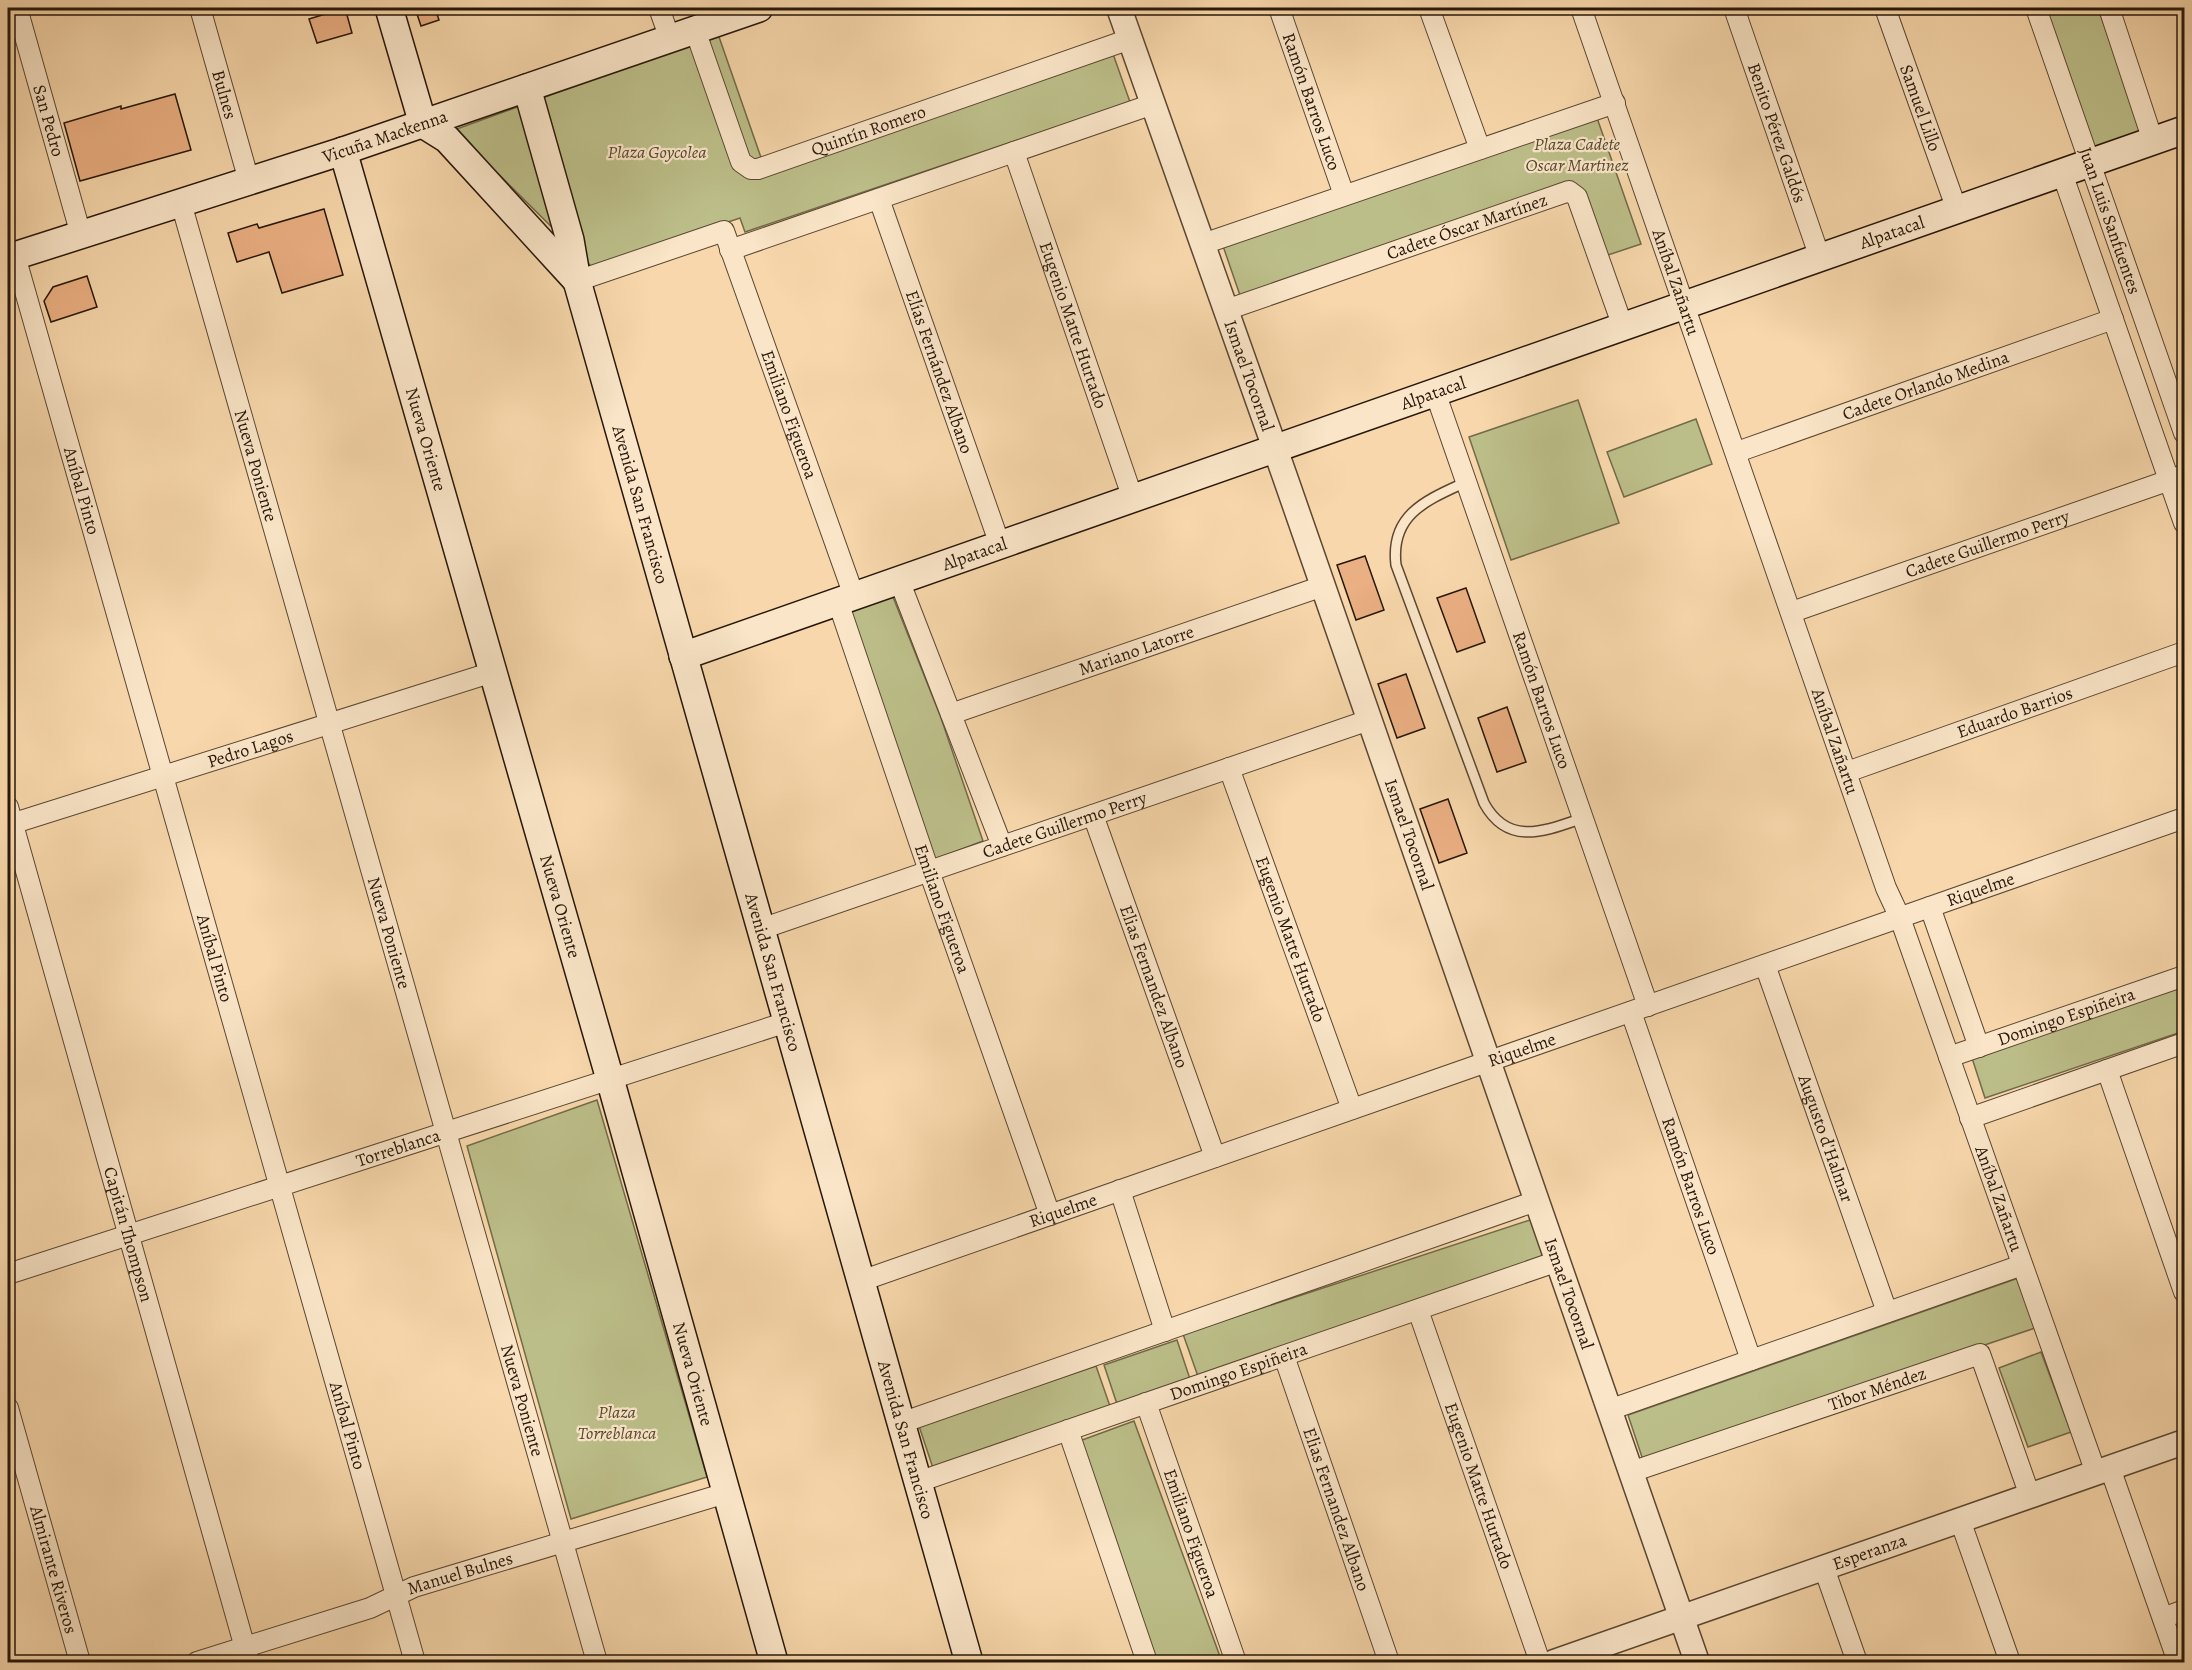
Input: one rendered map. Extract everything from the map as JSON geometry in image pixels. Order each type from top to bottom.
[{"type":"main road","points":[[389,8],[423,124]]},
{"type":"main road","name":"Vicuña Mackenna","points":[[11,257],[343,151],[759,8]]},
{"type":"main road","name":"Avenida San Francisco","points":[[527,88],[570,240],[577,281],[969,1662]]},
{"type":"main road","name":"Avenida San Francisco","points":[[423,124],[447,139],[577,281]]},
{"type":"main road","name":"Alpatacal","points":[[684,656],[2184,130]]},
{"type":"main road","name":"Nueva Oriente","points":[[343,151],[610,1079],[774,1662]]},
{"type":"street","name":"San Pedro","points":[[17,8],[81,235]]},
{"type":"street","name":"Bulnes","points":[[200,8],[249,181]]},
{"type":"street","points":[[659,8],[682,35]]},
{"type":"street","name":"Ismael Tocornal","points":[[1119,8],[1275,448],[1697,1662]]},
{"type":"street","name":"Ramón Barros Luco","points":[[1279,8],[1344,195]]},
{"type":"street","points":[[1430,8],[1480,149]]},
{"type":"street","name":"Aníbal Zañartu","points":[[1581,8],[1887,888],[1900,918],[2022,1264],[2163,1618],[2178,1662]]},
{"type":"street","name":"Benito Pérez Galdós","points":[[1734,8],[1820,258]]},
{"type":"street","name":"Samuel Lillo","points":[[1885,8],[1958,210]]},
{"type":"street","name":"Juan Luis Sanfuentes","points":[[2036,8],[2184,433]]},
{"type":"street","points":[[2109,8],[2153,141]]},
{"type":"street","name":"Quintín Romero","points":[[682,35],[741,162],[751,169],[758,169],[1130,39]]},
{"type":"street","points":[[1203,244],[1615,103]]},
{"type":"street","points":[[577,281],[879,199],[1153,104]]},
{"type":"street","name":"Eugenio Matte Hurtado","points":[[1014,152],[1132,499]]},
{"type":"street","name":"Juan Luis Sanfuentes","points":[[2062,173],[2113,319],[2177,478],[2184,523]]},
{"type":"street","name":"Cadete Óscar Martínez","points":[[1226,309],[1569,191],[1576,197],[1623,327]]},
{"type":"street","name":"Elías Fernández Albano","points":[[879,199],[1000,545]]},
{"type":"street","name":"Nueva Poniente","points":[[181,203],[597,1662]]},
{"type":"street","name":"Emiliano Figueroa","points":[[727,241],[846,599],[929,871],[1050,1215]]},
{"type":"street","name":"Aníbal Pinto","points":[[11,257],[163,776],[415,1662]]},
{"type":"street","name":"Cadete Orlando Medina","points":[[1737,452],[2113,319]]},
{"type":"street","name":"Ramón Barros Luco","points":[[1435,392],[1583,818],[1640,1009],[1751,1360]]},
{"type":"street","name":"Cadete Guillermo Perry","points":[[1792,612],[2177,478]]},
{"type":"street","points":[[899,580],[1002,846]]},
{"type":"street","name":"Mariano Latorre","points":[[951,714],[1323,586]]},
{"type":"street","name":"Eduardo Barrios","points":[[1847,772],[2184,652]]},
{"type":"street","name":"Pedro Lagos","points":[[9,818],[163,776],[493,672]]},
{"type":"street","name":"Cadete Guillermo Perry","points":[[761,929],[1369,720]]},
{"type":"street","name":"Eugenio Matte Hurtado","points":[[1229,768],[1352,1109]]},
{"type":"street","name":"Elias Fernandez Albano","points":[[1094,815],[1215,1157]]},
{"type":"street","name":"Capitán Thompson","points":[[9,818],[247,1655]]},
{"type":"street","name":"Riquelme","points":[[861,1281],[2184,818]]},
{"type":"street","points":[[1930,907],[1979,1047]]},
{"type":"street","name":"Augusto d'Halmar","points":[[1765,965],[1887,1312]]},
{"type":"street","name":"Domingo Espiñeira","points":[[1949,1058],[2184,976]]},
{"type":"street","name":"Torreblanca","points":[[8,1274],[787,1022]]},
{"type":"street","points":[[1970,1118],[2184,1043]]},
{"type":"street","points":[[2107,1070],[2184,1292]]},
{"type":"street","points":[[1120,1190],[1165,1331]]},
{"type":"street","points":[[901,1423],[1536,1201]]},
{"type":"street","name":"Domingo Espiñeira","points":[[918,1482],[1558,1261]]},
{"type":"street","points":[[1609,1410],[2022,1264]]},
{"type":"street","name":"Eugenio Matte Hurtado","points":[[1418,1310],[1540,1662]]},
{"type":"street","name":"Tibor Méndez","points":[[1631,1472],[1980,1354],[2030,1496]]},
{"type":"street","name":"Elias Fernandez Albano","points":[[1284,1356],[1389,1662]]},
{"type":"street","name":"Emiliano Figueroa","points":[[1146,1403],[1236,1662]]},
{"type":"street","name":"Almirante Riveros","points":[[8,1408],[80,1662]]},
{"type":"street","points":[[1068,1430],[1147,1662]]},
{"type":"street","name":"Esperanza","points":[[1554,1662],[2184,1442]]},
{"type":"street","name":"Manuel Bulnes","points":[[197,1662],[247,1655],[370,1608],[414,1587],[726,1493]]},
{"type":"street","points":[[1960,1520],[2010,1662]]},
{"type":"street","points":[[1824,1568],[1857,1662]]},
{"type":"street","points":[[2163,1618],[2184,1610]]},
{"type":"lane","points":[[1467,482],[1431,498],[1413,512],[1399,529],[1394,549],[1396,565],[1484,803],[1492,818],[1512,830],[1530,833],[1544,831],[1583,818]]},
{"type":"green space","points":[[2042,8],[2098,8],[2143,133],[2093,150]]},
{"type":"green space","name":"Plaza Goycolea","points":[[718,34],[765,169],[1112,51],[1130,102],[745,232],[740,218],[593,268],[454,130]]},
{"type":"green space","name":"Plaza Cadete Oscar Martinez","points":[[1596,115],[1641,244],[1602,257],[1576,184],[1242,301],[1223,246]]},
{"type":"green space","points":[[1578,400],[1619,523],[1511,560],[1469,437]]},
{"type":"green space","points":[[1696,419],[1712,464],[1624,497],[1607,452]]},
{"type":"green space","points":[[893,597],[941,718],[983,841],[935,859],[849,611]]},
{"type":"green space","points":[[2184,982],[2184,1031],[1985,1098],[1971,1055]]},
{"type":"green space","name":"Plaza Torreblanca","points":[[597,1100],[707,1477],[571,1519],[467,1146]]},
{"type":"green space","points":[[1533,1219],[1545,1259],[1200,1382],[1183,1334]]},
{"type":"green space","points":[[2024,1276],[2041,1326],[1643,1460],[1628,1415]]},
{"type":"green space","points":[[1177,1340],[1191,1382],[1118,1407],[1104,1365]]},
{"type":"green space","points":[[2041,1352],[2071,1432],[2028,1447],[1999,1368]]},
{"type":"green space","points":[[1096,1366],[1112,1412],[934,1471],[919,1426]]},
{"type":"green space","points":[[1134,1421],[1222,1662],[1154,1662],[1074,1443]]},
{"type":"building","points":[[345,8],[352,33],[317,43],[309,19]]},
{"type":"building","points":[[415,8],[435,8],[439,20],[421,26]]},
{"type":"building","points":[[175,94],[191,150],[80,181],[64,123],[121,106],[121,109]]},
{"type":"building","points":[[324,209],[343,275],[282,293],[269,252],[237,262],[228,233],[257,224],[259,228]]},
{"type":"building","points":[[87,276],[97,307],[51,322],[44,301],[53,287]]},
{"type":"building","points":[[1365,556],[1384,610],[1356,620],[1337,565]]},
{"type":"building","points":[[1466,588],[1485,642],[1457,652],[1437,598]]},
{"type":"building","points":[[1406,674],[1425,728],[1397,738],[1378,684]]},
{"type":"building","points":[[1507,707],[1526,762],[1497,772],[1478,718]]},
{"type":"building","points":[[1448,799],[1467,853],[1439,863],[1420,809]]}]
